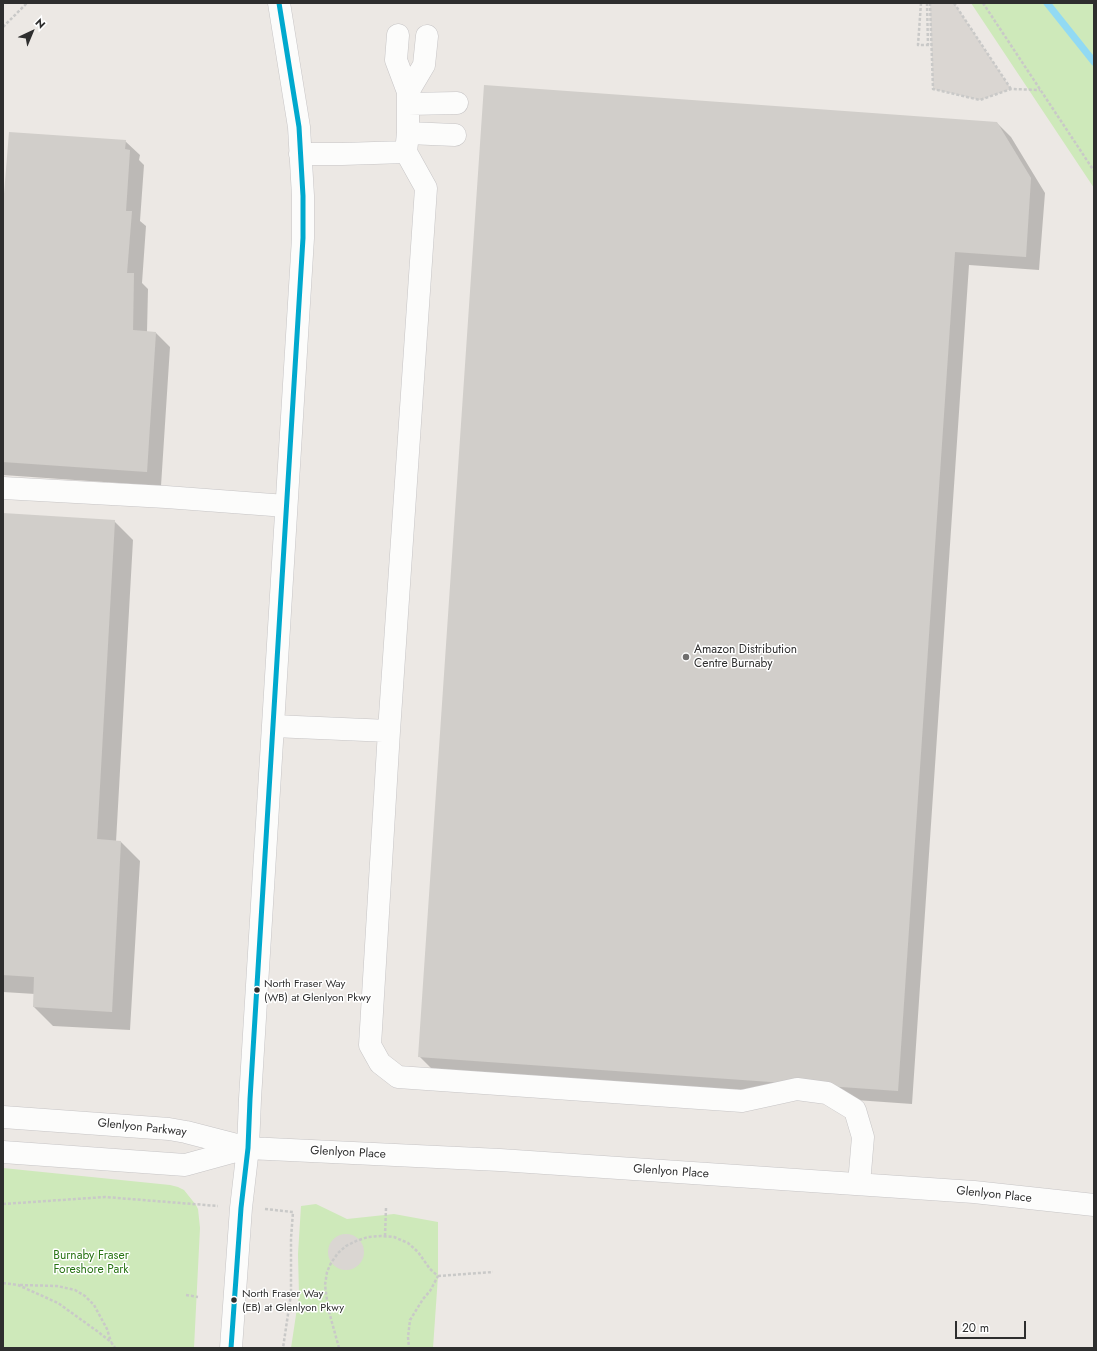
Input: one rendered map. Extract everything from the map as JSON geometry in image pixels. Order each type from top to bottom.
[{"type":"street","points":[[231,1348],[241,1208],[248,1148],[303,238],[299,127],[279,3]]},
{"type":"street","points":[[398,35],[396,60],[408,98],[407,142],[426,188],[389,731],[370,1046],[380,1063],[398,1077],[742,1101],[797,1089],[827,1093],[855,1110],[863,1137],[859,1184]]},
{"type":"street","points":[[408,98],[424,65],[427,36]]},
{"type":"street","points":[[408,98],[457,104]]},
{"type":"street","points":[[300,154],[342,154],[455,135]]},
{"type":"street","points":[[3,488],[166,497],[286,506]]},
{"type":"street","points":[[273,726],[389,731]]},
{"type":"street","name":"Glenlyon Parkway","points":[[3,1117],[169,1129],[248,1148]]},
{"type":"street","points":[[3,1152],[185,1165],[248,1148]]},
{"type":"street","name":"Glenlyon Place","points":[[248,1148],[500,1160],[859,1184],[974,1192],[1094,1205]]},
{"type":"path","points":[[3,27],[27,3]]},
{"type":"path","points":[[921,3],[918,45],[930,45]]},
{"type":"path","points":[[926,3],[933,89],[980,100],[1011,88],[1040,90]]},
{"type":"path","points":[[930,3],[930,45]]},
{"type":"path","points":[[954,3],[1011,88]]},
{"type":"path","points":[[983,3],[1094,171]]},
{"type":"path","points":[[3,1204],[105,1197],[196,1205]]},
{"type":"path","points":[[385,1236],[386,1208]]},
{"type":"path","points":[[276,1210],[293,1212],[291,1238],[291,1294],[284,1348]]},
{"type":"path","points":[[339,1348],[328,1308],[325,1285],[329,1267],[338,1253],[346,1246],[368,1237],[394,1237],[408,1243],[418,1252],[430,1269],[438,1276],[493,1272]]},
{"type":"path","points":[[408,1348],[410,1320],[423,1299],[430,1291],[438,1276]]},
{"type":"path","points":[[3,1283],[57,1286],[75,1290],[94,1304],[115,1348]]},
{"type":"path","points":[[18,1285],[58,1303],[111,1342]]},
{"type":"path","points":[[186,1295],[198,1297]]},
{"type":"green space","points":[[971,3],[1094,3],[1094,188]]},
{"type":"green space","name":"Burnaby Fraser Foreshore Park","points":[[3,1168],[170,1185],[184,1190],[198,1209],[200,1228],[194,1348],[3,1348]]},
{"type":"green space","points":[[316,1204],[347,1219],[394,1214],[438,1222],[438,1276],[433,1348],[291,1348],[299,1295],[298,1254],[301,1206]]},
{"type":"shaded area","points":[[930,3],[954,3],[1011,89],[980,100],[933,89]]},
{"type":"shaded area","points":[[350,1234],[359,1239],[363,1245],[363,1259],[359,1265],[350,1270],[342,1270],[333,1265],[329,1259],[328,1248],[333,1239],[339,1235]]},
{"type":"building","name":"Amazon Distribution Centre Burnaby","points":[[484,85],[997,122],[1031,178],[1026,257],[955,252],[898,1091],[418,1057]]},
{"type":"building","points":[[9,132],[126,140],[125,149],[130,150],[126,211],[132,211],[127,273],[134,273],[133,330],[156,332],[147,472],[3,462],[3,193],[4,194]]},
{"type":"building","points":[[3,513],[115,520],[97,839],[121,841],[112,1012],[33,1007],[34,977],[3,975]]},
{"type":"waterway","points":[[1047,3],[1094,62]]},
{"type":"transit line","points":[[231,1348],[241,1208],[248,1148],[303,238],[303,196],[299,127],[279,3]]},
{"type":"place","name":"Amazon Distribution Centre Burnaby","points":[[686,657]]},
{"type":"place","name":"North Fraser Way (WB) at Glenlyon Pkwy","points":[[257,990]]},
{"type":"place","name":"North Fraser Way (EB) at Glenlyon Pkwy","points":[[234,1300]]}]
